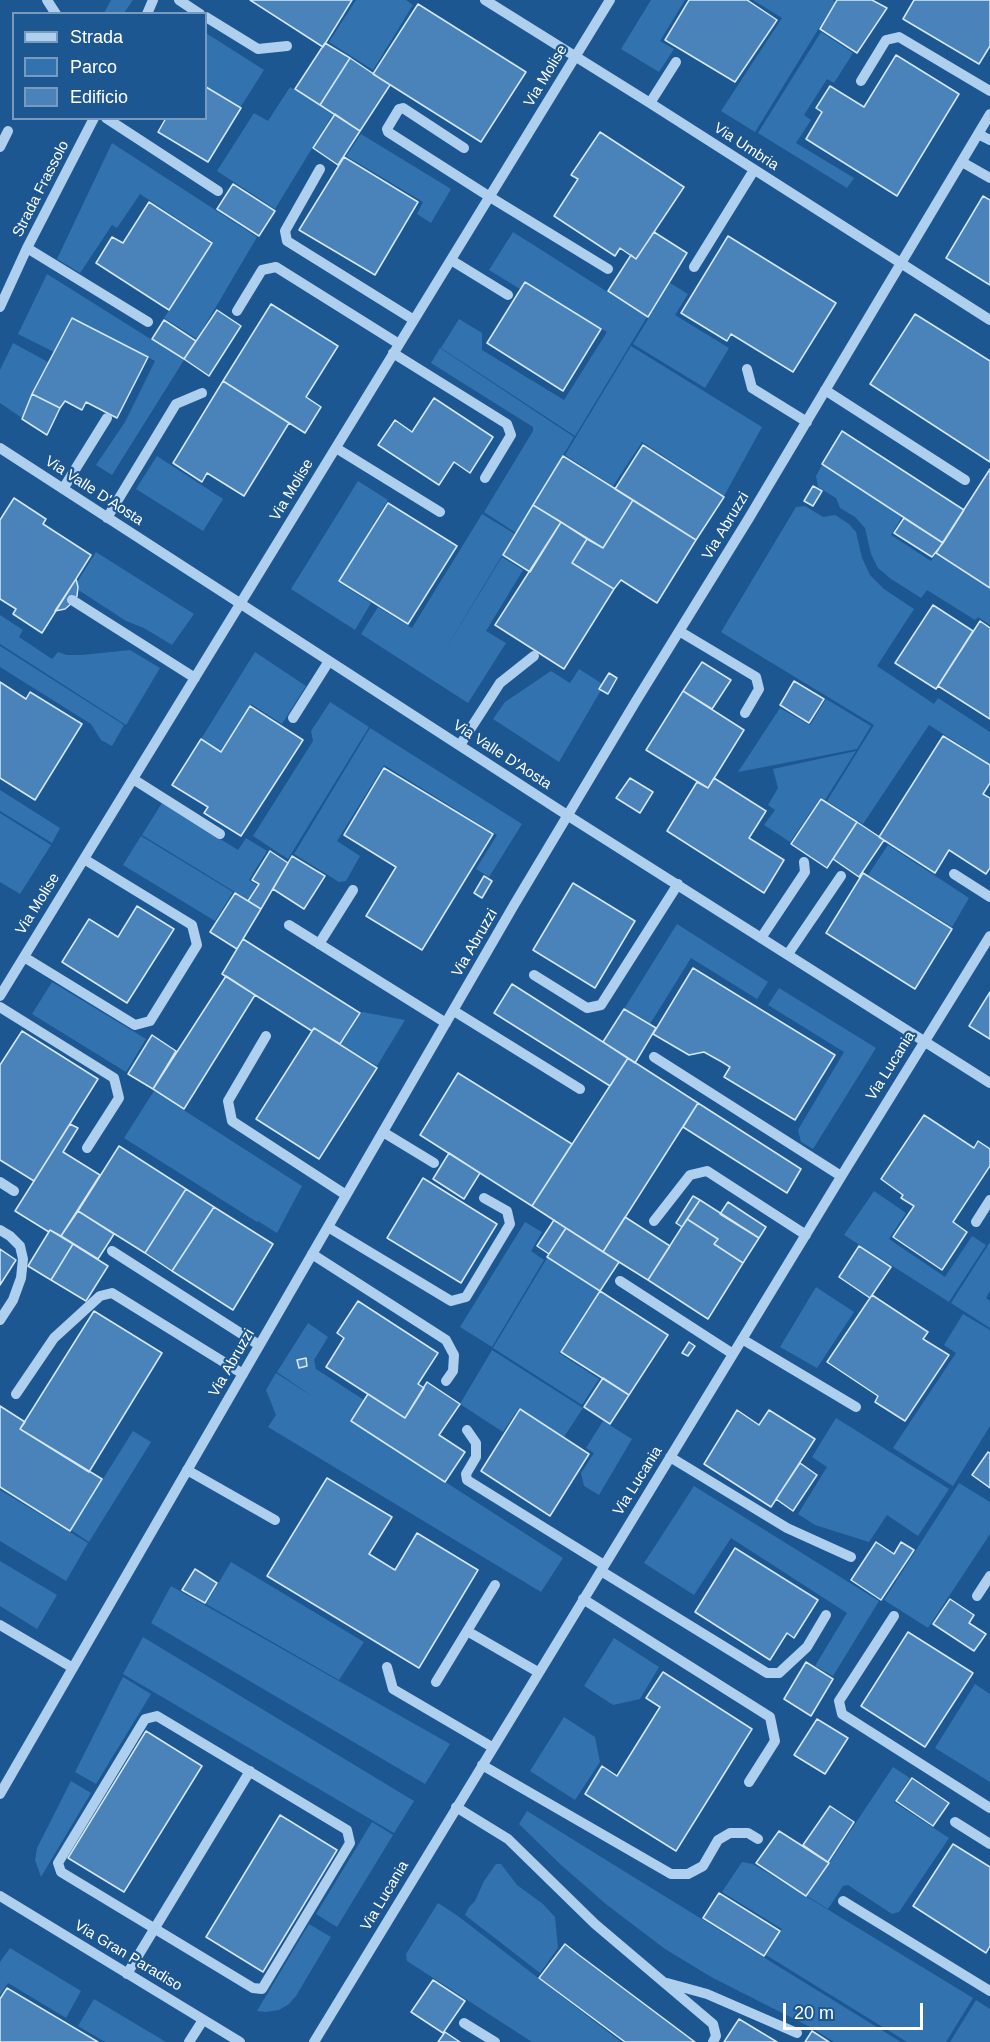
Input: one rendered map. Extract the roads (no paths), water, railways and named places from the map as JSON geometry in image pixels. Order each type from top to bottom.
[{"type":"street","points":[[179,0],[197,12]]},
{"type":"street","name":"Via Umbria","points":[[484,0],[576,56],[990,320]]},
{"type":"street","name":"Via Molise","points":[[0,996],[610,0]]},
{"type":"street","points":[[207,18],[258,49],[287,46]]},
{"type":"street","points":[[861,81],[886,40],[899,37],[990,91]]},
{"type":"street","points":[[650,103],[676,62]]},
{"type":"street","points":[[464,147],[403,108],[399,109],[387,129],[388,132],[490,197],[608,269]]},
{"type":"street","name":"Via Abruzzi","points":[[0,1794],[567,815],[807,422],[990,114]]},
{"type":"street","name":"Strada Frassolo","points":[[0,307],[27,248],[93,120]]},
{"type":"street","points":[[109,120],[218,191]]},
{"type":"street","points":[[0,147],[8,131]]},
{"type":"street","points":[[978,134],[990,140]]},
{"type":"street","points":[[962,162],[990,178]]},
{"type":"street","points":[[320,169],[285,231],[287,241],[414,320]]},
{"type":"street","points":[[694,267],[754,170]]},
{"type":"street","points":[[27,248],[148,322]]},
{"type":"street","points":[[451,260],[508,295]]},
{"type":"street","points":[[237,311],[262,270],[276,267],[507,424],[511,435],[485,478]]},
{"type":"street","points":[[747,369],[752,388],[807,422]]},
{"type":"street","points":[[825,390],[965,480]]},
{"type":"street","points":[[106,518],[176,404],[202,393]]},
{"type":"street","points":[[63,489],[107,418]]},
{"type":"street","name":"Via Valle D'Aosta","points":[[0,448],[567,815],[990,1083]]},
{"type":"street","points":[[336,448],[440,512]]},
{"type":"street","points":[[72,600],[195,678]]},
{"type":"street","points":[[679,632],[756,677],[759,689],[745,712]]},
{"type":"street","points":[[460,745],[500,683],[534,656]]},
{"type":"street","points":[[293,718],[329,661]]},
{"type":"street","points":[[133,779],[220,834]]},
{"type":"street","points":[[24,957],[135,1025],[150,1022],[197,945],[192,925],[84,859]]},
{"type":"street","points":[[761,938],[805,872],[804,862]]},
{"type":"street","points":[[954,874],[990,897]]},
{"type":"street","points":[[788,954],[841,876]]},
{"type":"street","points":[[534,975],[586,1008],[601,1005],[678,885]]},
{"type":"street","points":[[319,944],[353,890]]},
{"type":"street","points":[[289,925],[446,1023]]},
{"type":"street","name":"Via Lucania","points":[[314,2042],[841,1176],[990,936]]},
{"type":"street","points":[[0,1007],[114,1078],[119,1098],[87,1148]]},
{"type":"street","points":[[454,1011],[580,1089]]},
{"type":"street","points":[[266,1036],[228,1101],[232,1121],[346,1195]]},
{"type":"street","points":[[654,1058],[841,1176]]},
{"type":"street","points":[[383,1132],[434,1163]]},
{"type":"street","points":[[654,1221],[690,1175],[707,1171],[806,1235]]},
{"type":"street","points":[[0,1182],[14,1191]]},
{"type":"street","points":[[328,1227],[451,1301],[466,1297],[510,1224],[507,1212],[484,1198]]},
{"type":"street","points":[[976,1222],[990,1200]]},
{"type":"street","points":[[0,1230],[20,1246],[23,1260],[21,1278],[0,1320]]},
{"type":"street","points":[[112,1251],[259,1345]]},
{"type":"street","points":[[312,1254],[446,1340],[454,1355],[453,1371],[446,1381]]},
{"type":"street","points":[[620,1281],[733,1354]]},
{"type":"street","points":[[16,1394],[54,1338],[100,1296],[112,1293],[243,1374]]},
{"type":"street","points":[[742,1339],[856,1407]]},
{"type":"street","points":[[467,1430],[476,1443],[476,1457],[465,1474],[467,1480],[767,1673],[779,1672],[807,1647],[826,1615]]},
{"type":"street","points":[[670,1457],[788,1528],[851,1557]]},
{"type":"street","points":[[187,1470],[274,1520]]},
{"type":"street","points":[[977,1596],[990,1576]]},
{"type":"street","points":[[436,1682],[495,1585]]},
{"type":"street","points":[[583,1599],[770,1717],[775,1741],[749,1782]]},
{"type":"street","points":[[894,1617],[840,1701],[842,1714],[990,1808]]},
{"type":"street","points":[[0,1626],[73,1668]]},
{"type":"street","points":[[467,1631],[538,1672]]},
{"type":"street","points":[[387,1667],[393,1689],[492,1747]]},
{"type":"street","points":[[157,1716],[250,1771],[347,1830],[350,1843],[262,1989],[253,1988],[64,1875],[58,1863],[145,1719],[157,1716]]},
{"type":"street","points":[[482,1765],[672,1874],[688,1874],[703,1866],[718,1840],[730,1833],[748,1833],[758,1839]]},
{"type":"street","points":[[128,1974],[250,1771]]},
{"type":"street","points":[[456,1807],[508,1839],[595,1924],[713,2024],[716,2036],[713,2042]]},
{"type":"street","points":[[955,1822],[990,1844]]},
{"type":"street","name":"Via Gran Paradiso","points":[[0,1896],[240,2042]]},
{"type":"street","points":[[843,1901],[990,1991]]},
{"type":"street","points":[[664,1982],[706,1994],[797,2034]]},
{"type":"street","points":[[189,2042],[203,2020]]},
{"type":"street","points":[[464,2022],[495,2042]]}]
